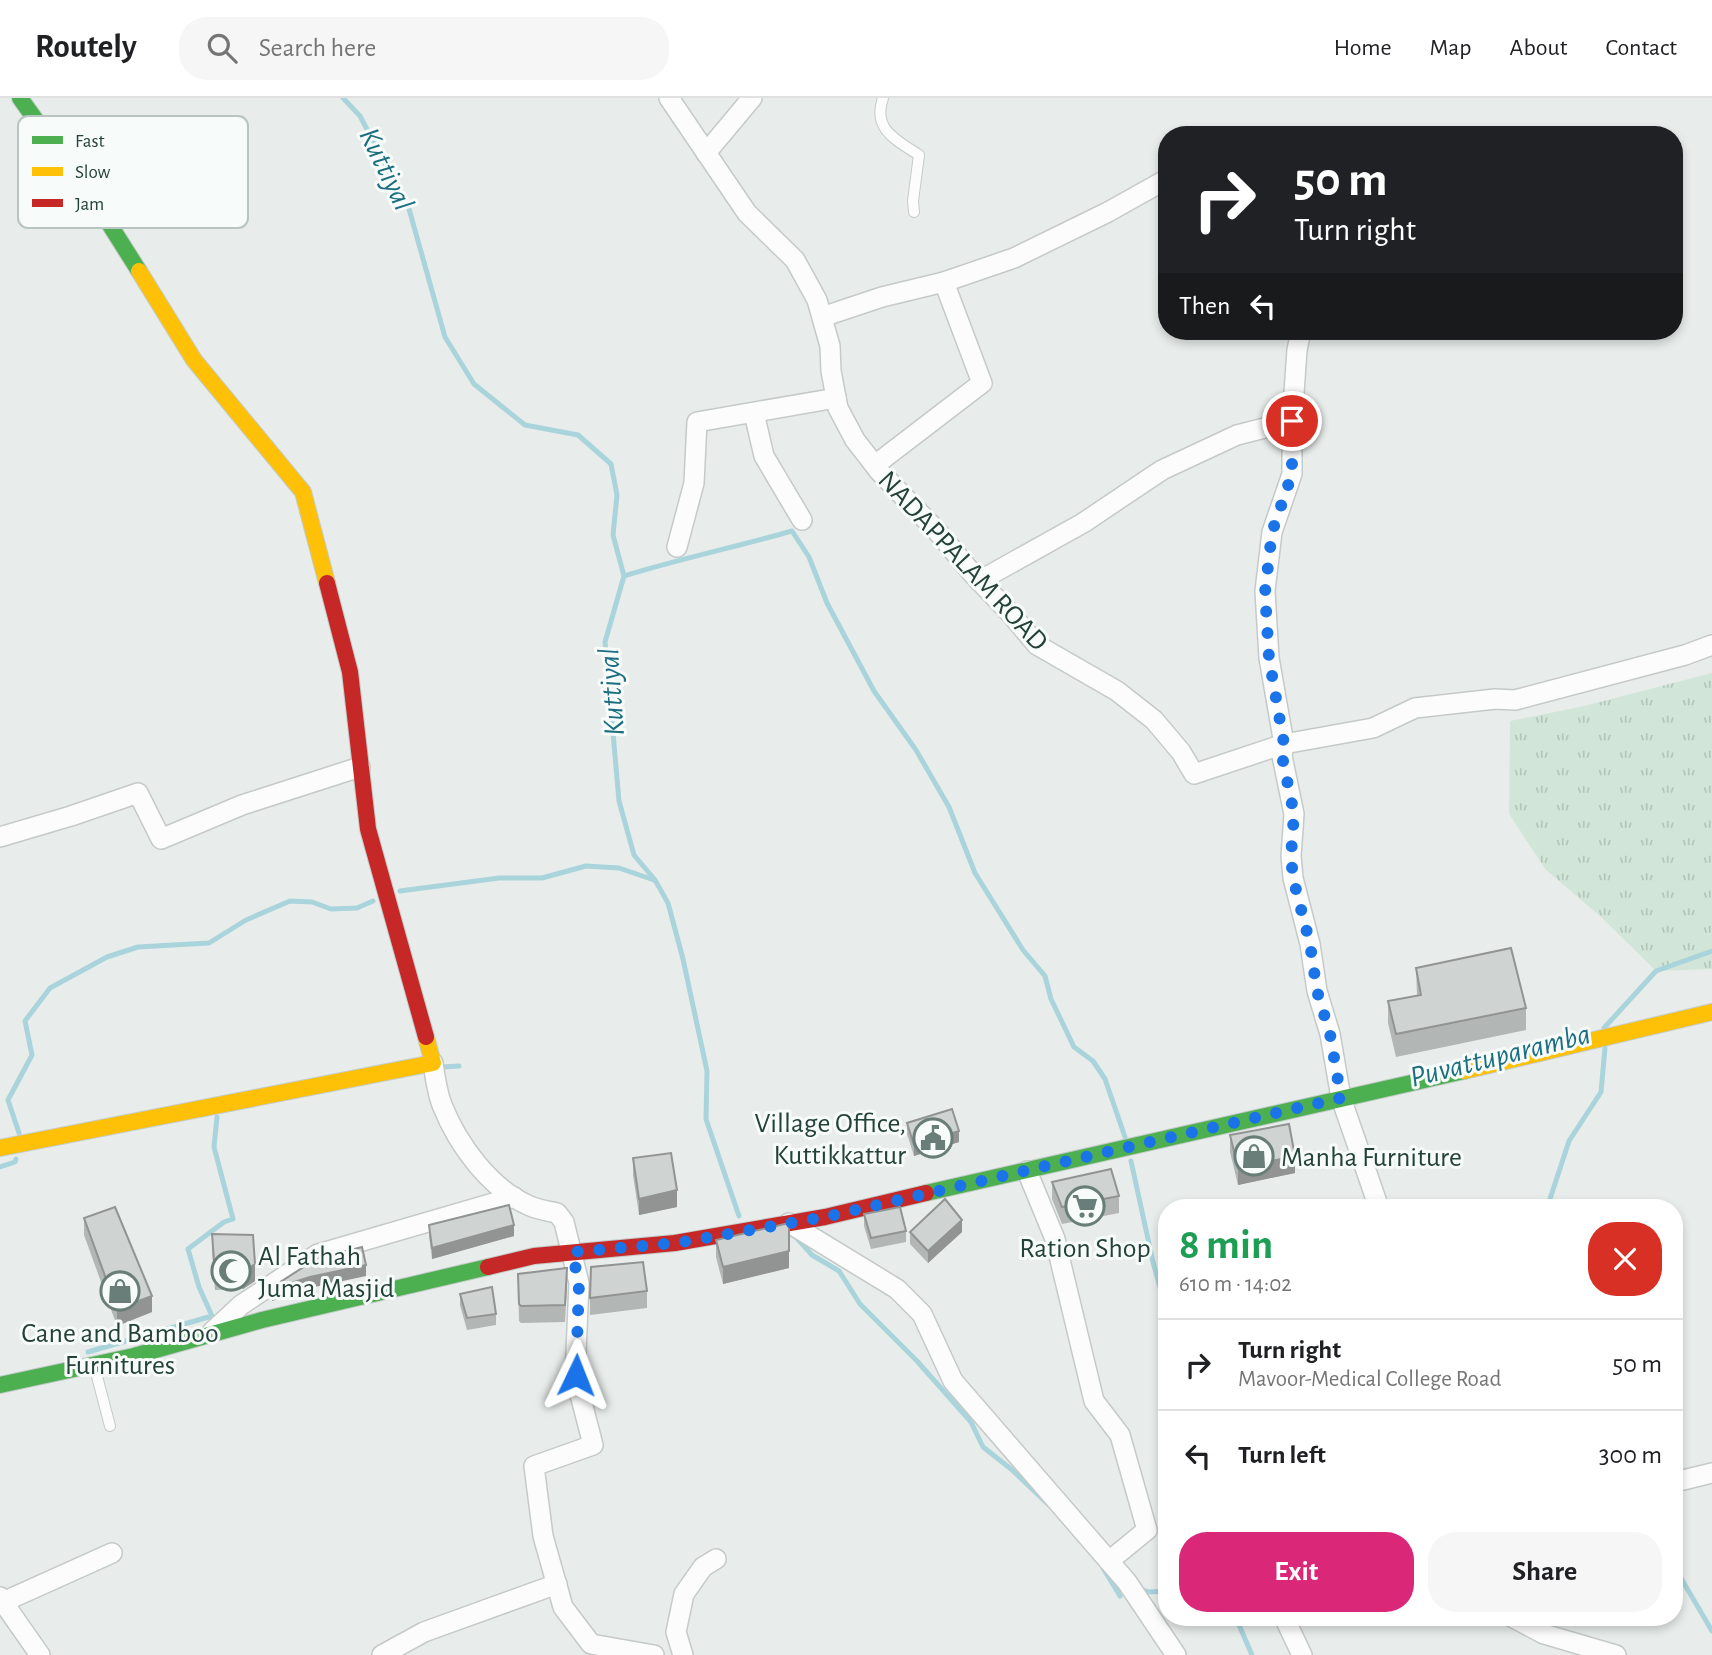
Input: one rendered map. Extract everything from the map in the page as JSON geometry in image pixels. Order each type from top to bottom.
[{"type":"main road","points":[[20,98],[33,116]]},
{"type":"main road","points":[[0,1148],[433,1063],[368,830],[350,673],[303,492],[194,360],[112,228]]},
{"type":"main road","points":[[0,1385],[94,1365],[534,1256],[676,1243],[789,1223],[1487,1066],[1712,1012]]},
{"type":"street","name":"NADAPPALAM ROAD","points":[[669,98],[747,213],[795,260],[817,300],[822,317],[830,346],[831,371],[838,408],[855,440],[875,466],[937,531],[1037,646],[1117,691],[1154,720],[1181,752],[1194,774],[1284,744],[1373,728],[1415,708],[1495,699],[1515,700],[1712,645]]},
{"type":"street","points":[[706,153],[752,98]]},
{"type":"street","points":[[822,317],[882,297],[944,282],[1014,258],[1158,184]]},
{"type":"street","points":[[875,466],[982,383],[944,282]]},
{"type":"street","points":[[1299,340],[1292,421],[1292,474],[1272,532],[1265,592],[1269,658],[1284,744],[1282,756],[1294,814],[1291,856],[1293,878],[1308,934],[1317,991],[1330,1034],[1341,1098],[1375,1199]]},
{"type":"street","points":[[677,547],[694,483],[697,422],[836,398]]},
{"type":"street","points":[[754,412],[764,456],[802,520]]},
{"type":"street","points":[[979,581],[1083,523],[1162,470],[1237,435],[1292,421]]},
{"type":"street","points":[[0,837],[138,793],[161,839],[242,805],[360,767]]},
{"type":"street","points":[[433,1063],[437,1087],[449,1121],[492,1181],[532,1207],[557,1213],[564,1222],[572,1252],[579,1283],[576,1375],[593,1445],[534,1466],[544,1536],[563,1607],[591,1644],[654,1655]]},
{"type":"street","points":[[1027,1171],[1055,1239],[1094,1401],[1119,1435],[1147,1530],[1110,1561]]},
{"type":"street","points":[[208,1335],[241,1305],[318,1254],[514,1197]]},
{"type":"street","points":[[789,1223],[897,1289],[922,1314],[953,1381],[1110,1561],[1176,1655]]},
{"type":"street","points":[[1683,1480],[1712,1473]]},
{"type":"street","points":[[40,1655],[1,1600],[112,1553]]},
{"type":"street","points":[[682,1655],[677,1632],[684,1594],[704,1567],[716,1559]]},
{"type":"street","points":[[382,1655],[424,1632],[557,1584]]},
{"type":"street","points":[[1288,1626],[1302,1655]]},
{"type":"street","points":[[1529,1626],[1544,1634],[1616,1655]]},
{"type":"lane","points":[[883,98],[879,110],[887,134],[919,155],[914,212]]},
{"type":"lane","points":[[94,1365],[110,1426]]},
{"type":"green space","points":[[1712,673],[1712,969],[1656,971],[1601,917],[1546,870],[1509,814],[1510,721],[1584,706]]},
{"type":"building","points":[[1511,948],[1526,1008],[1396,1034],[1388,1001],[1421,995],[1416,968]]},
{"type":"building","points":[[952,1109],[959,1131],[914,1145],[907,1123]]},
{"type":"building","points":[[1289,1124],[1295,1156],[1238,1168],[1230,1135]]},
{"type":"building","points":[[671,1153],[677,1190],[639,1199],[633,1158]]},
{"type":"building","points":[[1111,1169],[1119,1196],[1062,1207],[1052,1182]]},
{"type":"building","points":[[945,1199],[962,1220],[928,1251],[910,1232]]},
{"type":"building","points":[[509,1205],[514,1225],[432,1248],[429,1225]]},
{"type":"building","points":[[115,1207],[152,1296],[117,1309],[84,1218]]},
{"type":"building","points":[[900,1207],[906,1231],[871,1238],[864,1214]]},
{"type":"building","points":[[789,1223],[789,1251],[723,1267],[716,1240]]},
{"type":"building","points":[[212,1234],[253,1235],[255,1264],[243,1272],[215,1273]]},
{"type":"building","points":[[362,1247],[366,1265],[271,1288],[316,1259]]},
{"type":"building","points":[[643,1262],[647,1291],[590,1298],[591,1267]]},
{"type":"building","points":[[567,1268],[565,1305],[519,1304],[518,1274]]},
{"type":"building","points":[[492,1287],[496,1314],[467,1318],[460,1294]]},
{"type":"waterway","name":"Kuttiyal","points":[[343,98],[360,116],[409,209],[445,337],[474,384],[525,425],[578,435],[611,464],[617,495],[613,535],[624,576],[605,642],[619,801],[634,855],[655,880],[668,903],[707,1071],[706,1119],[739,1216]]},
{"type":"waterway","points":[[624,576],[792,531],[809,557],[827,603],[874,691],[916,750],[949,807],[975,873],[1023,950],[1045,976],[1051,999],[1074,1047],[1093,1061],[1105,1079],[1125,1137]]},
{"type":"waterway","points":[[400,891],[499,878],[542,878],[586,866],[619,868],[654,880]]},
{"type":"waterway","points":[[19,1133],[8,1100],[32,1055],[25,1021],[50,988],[107,957],[138,947],[209,943],[246,920],[290,901],[312,902],[331,909],[357,908],[373,901]]},
{"type":"waterway","name":"Puvattuparamba","points":[[1604,1028],[1656,971],[1712,951]]},
{"type":"waterway","points":[[1550,1199],[1569,1141],[1601,1092],[1605,1048]]},
{"type":"waterway","points":[[443,1067],[459,1066]]},
{"type":"waterway","points":[[88,1352],[212,1316],[199,1287],[188,1249],[224,1222],[233,1219],[214,1147],[217,1117]]},
{"type":"waterway","points":[[0,1167],[15,1162],[16,1159]]},
{"type":"waterway","name":"Puvattuparamba","points":[[1131,1161],[1158,1280]]},
{"type":"waterway","points":[[794,1235],[812,1255],[839,1271],[860,1304],[917,1361],[971,1422],[983,1447],[1049,1505]]},
{"type":"waterway","points":[[1103,1568],[1120,1596]]},
{"type":"waterway","points":[[1683,1582],[1712,1631]]},
{"type":"waterway","points":[[1142,1590],[1158,1592]]},
{"type":"waterway","points":[[1239,1626],[1252,1655]]},
{"type":"traffic: fast","points":[[20,98],[33,116]]},
{"type":"traffic: fast","points":[[112,228],[139,271]]},
{"type":"traffic: fast","points":[[926,1193],[1464,1071]]},
{"type":"traffic: fast","points":[[0,1385],[134,1356],[262,1320],[488,1267]]},
{"type":"traffic: slow","points":[[139,271],[194,360],[303,492],[327,583]]},
{"type":"traffic: slow","points":[[1464,1071],[1712,1012]]},
{"type":"traffic: slow","points":[[0,1148],[433,1063],[426,1037]]},
{"type":"traffic: jam","points":[[327,583],[350,672],[368,829],[426,1037]]},
{"type":"traffic: jam","points":[[488,1267],[534,1256],[675,1243],[825,1217],[926,1193]]},
{"type":"place","name":"Village Office, Kuttikkattur","points":[[933,1138]]},
{"type":"place","name":"Manha Furniture","points":[[1254,1156]]},
{"type":"place","name":"Ration Shop","points":[[1085,1206]]},
{"type":"place","name":"Al Fathah Juma Masjid","points":[[231,1271]]},
{"type":"place","name":"Cane and Bamboo Furnitures","points":[[120,1291]]},
{"type":"route","points":[[576,1375],[579,1283],[572,1252],[676,1243],[825,1217],[1341,1098],[1330,1034],[1317,991],[1306,924],[1293,878],[1291,856],[1294,814],[1284,771],[1284,744],[1269,658],[1265,592],[1272,532],[1292,474],[1292,421]]}]
